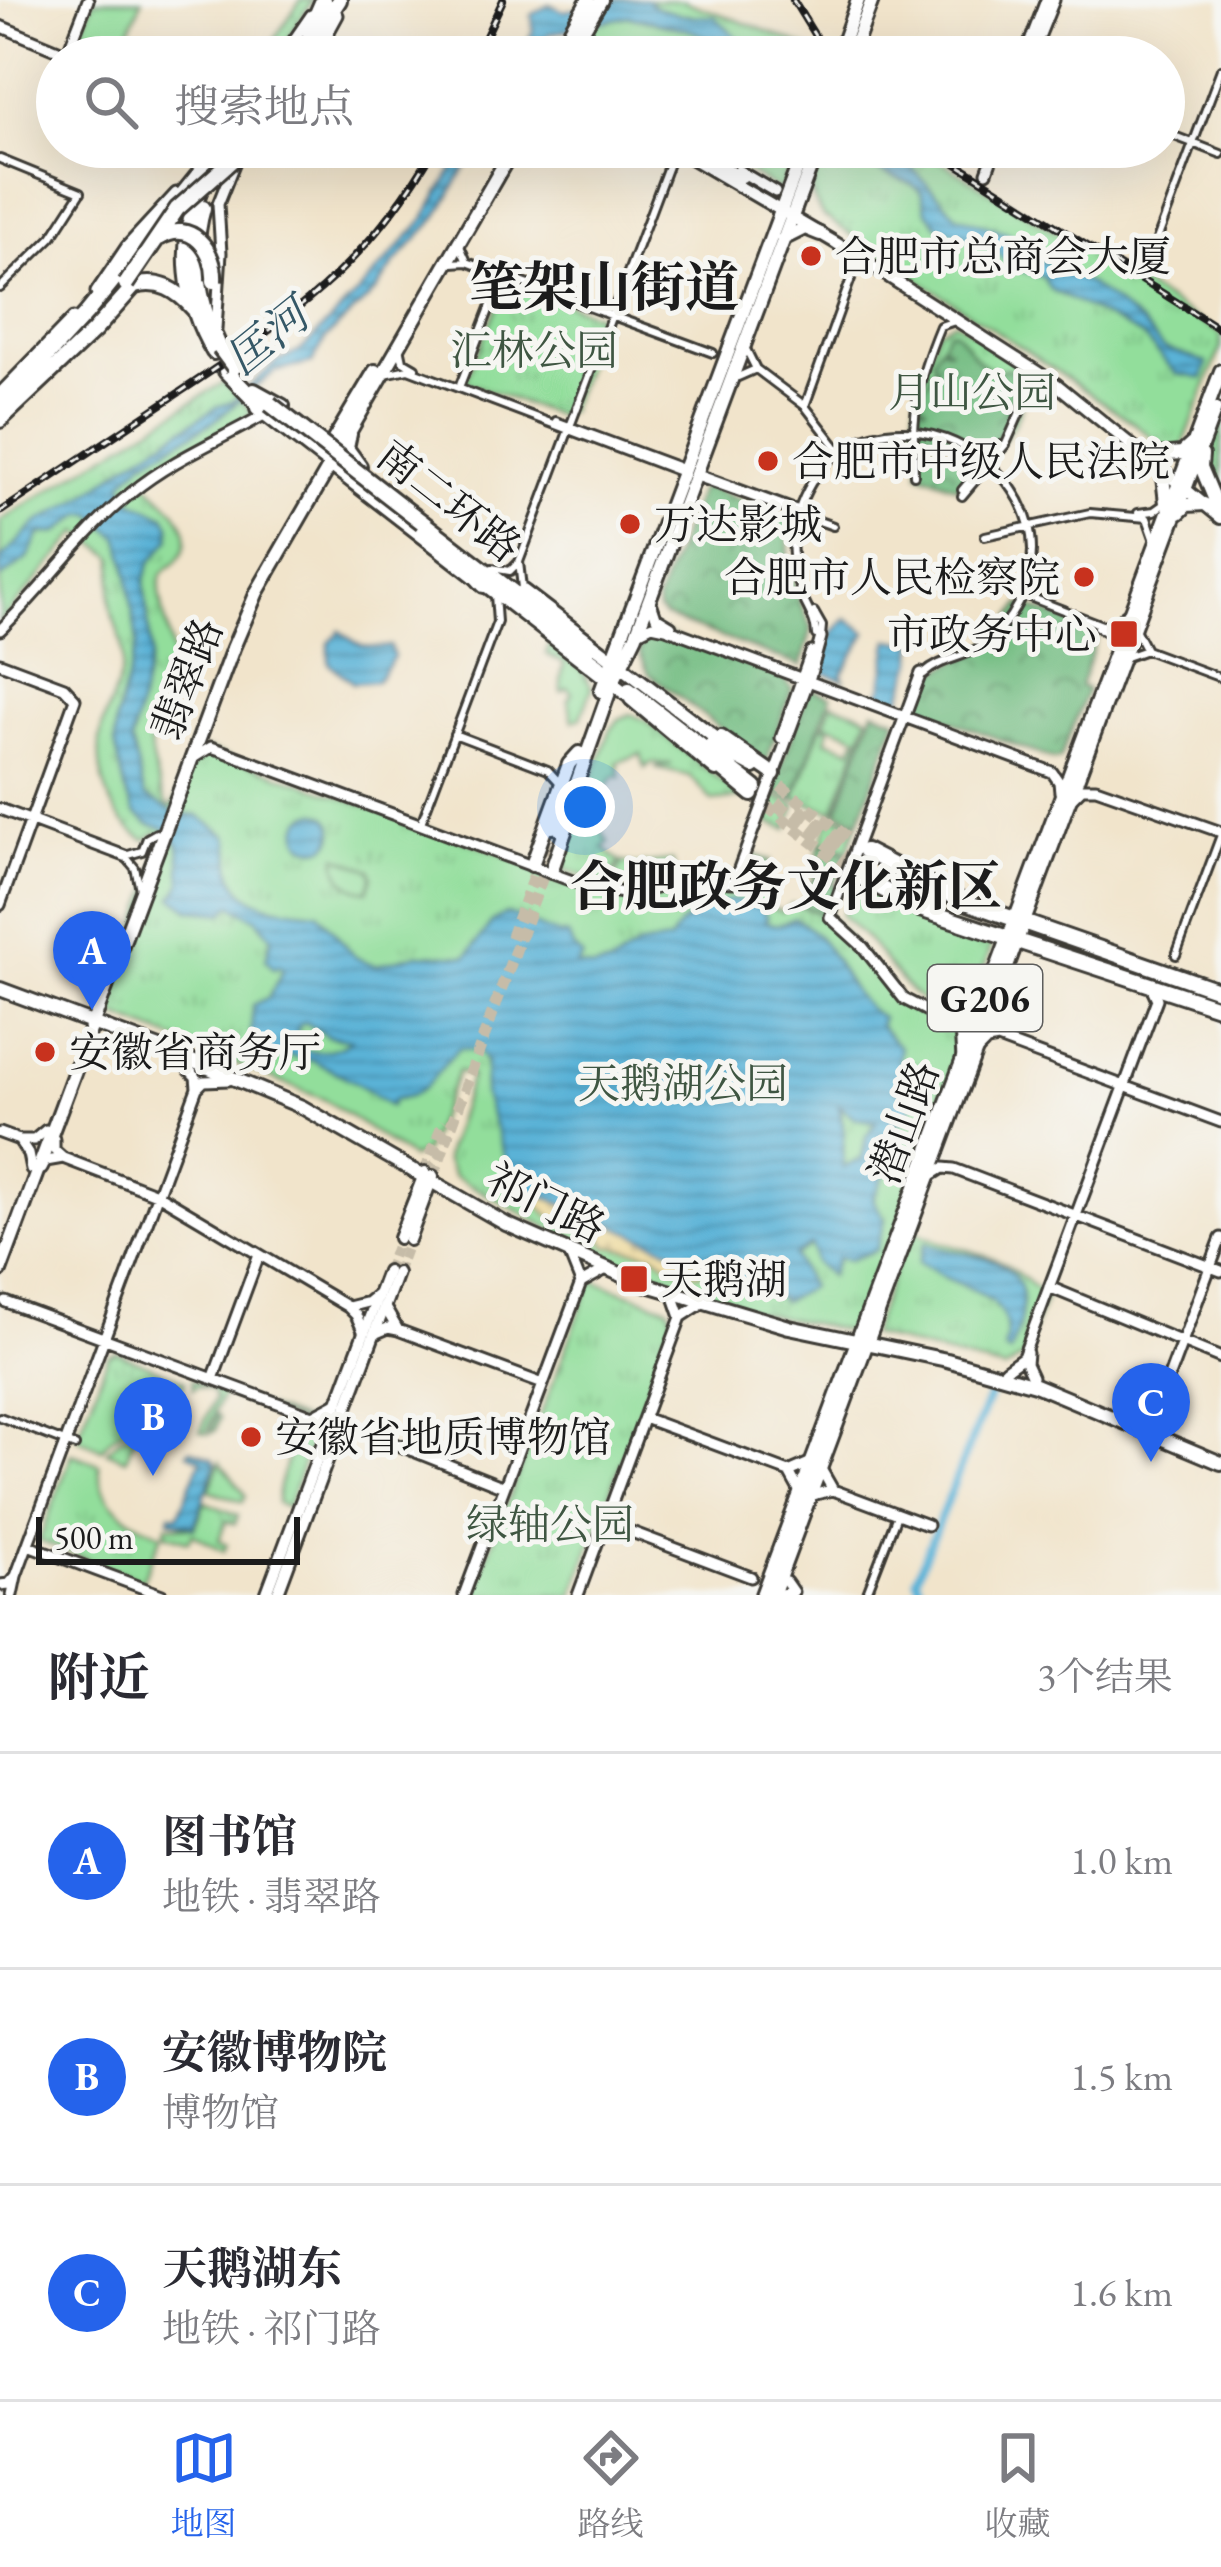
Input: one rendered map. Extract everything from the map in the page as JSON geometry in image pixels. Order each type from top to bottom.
[{"type":"highway","points":[[305,36],[333,2]]},
{"type":"highway","points":[[319,36],[333,2]]},
{"type":"highway","points":[[4,398],[55,348],[201,168]]},
{"type":"highway","points":[[194,309],[186,262],[188,230],[209,168]]},
{"type":"highway","points":[[217,347],[199,280],[197,239],[207,192],[221,168]]},
{"type":"highway","points":[[84,338],[177,209],[223,168]]},
{"type":"highway","points":[[171,205],[190,175]]},
{"type":"highway","points":[[201,214],[216,278]]},
{"type":"highway","points":[[4,398],[43,370],[124,283],[149,244],[167,233],[185,233],[202,241],[215,264],[212,319],[217,347]]},
{"type":"highway","points":[[0,420],[128,291],[142,284],[170,288],[194,309],[217,347]]},
{"type":"highway","name":"南二环路","points":[[217,347],[265,410],[599,662]]},
{"type":"highway","points":[[31,362],[55,348]]},
{"type":"highway","points":[[460,555],[492,568]]},
{"type":"highway","points":[[460,555],[489,589]]},
{"type":"highway","points":[[630,686],[760,785]]},
{"type":"highway","points":[[859,862],[887,885],[1003,932],[1221,1009]]},
{"type":"highway","points":[[859,862],[1003,932]]},
{"type":"highway","points":[[859,862],[1221,993]]},
{"type":"highway","points":[[859,862],[920,909],[1003,932]]},
{"type":"highway","points":[[1221,993],[1040,938],[1221,1009]]},
{"type":"main road","points":[[845,36],[858,0]]},
{"type":"main road","points":[[859,36],[872,0]]},
{"type":"main road","points":[[578,36],[594,1]]},
{"type":"main road","points":[[572,36],[594,1]]},
{"type":"main road","name":"翡翠路","points":[[169,806],[257,592],[315,480],[320,460],[335,447],[498,168]]},
{"type":"main road","name":"翡翠路","points":[[348,423],[382,375],[499,168]]},
{"type":"main road","points":[[710,168],[788,211],[1056,383],[1158,462],[1169,510],[1204,504]]},
{"type":"main road","points":[[720,168],[1045,370],[1220,513]]},
{"type":"main road","points":[[599,662],[636,635],[683,493],[683,470],[699,449],[806,168]]},
{"type":"main road","points":[[740,340],[782,240],[788,211]]},
{"type":"main road","points":[[782,240],[805,228],[820,234]]},
{"type":"main road","name":"G206","points":[[1215,400],[1221,371]]},
{"type":"main road","points":[[248,390],[276,400],[360,466],[517,611],[599,662],[760,785]]},
{"type":"main road","name":"潜山路","points":[[864,1338],[976,1052],[1003,932],[1020,921],[1118,656],[1155,540],[1215,400]]},
{"type":"main road","points":[[265,410],[345,478],[492,568],[599,662],[760,785]]},
{"type":"main road","points":[[314,430],[328,433],[348,423],[347,448],[360,466]]},
{"type":"main road","points":[[1158,462],[1198,444],[1201,467],[1220,513]]},
{"type":"main road","points":[[320,460],[314,464],[315,480],[345,478]]},
{"type":"main road","name":"翡翠路","points":[[0,1252],[248,597],[315,480]]},
{"type":"main road","points":[[1183,483],[1220,513]]},
{"type":"main road","points":[[556,828],[578,758],[599,662],[683,493]]},
{"type":"main road","name":"潜山路","points":[[1118,656],[1135,626],[1169,510]]},
{"type":"main road","points":[[532,864],[561,785],[578,758]]},
{"type":"main road","points":[[551,871],[587,772],[578,758]]},
{"type":"main road","name":"祁门路","points":[[0,987],[242,1080],[606,1269],[701,1304],[864,1338],[1035,1384],[1152,1428]]},
{"type":"main road","name":"潜山路","points":[[762,1595],[817,1466],[962,1059],[988,1004]]},
{"type":"main road","name":"祁门路","points":[[90,1021],[175,1047],[305,1101],[428,1177],[549,1238],[640,1276],[752,1311],[1031,1377],[1221,1459]]},
{"type":"main road","name":"翡翠路","points":[[0,1271],[34,1170]]},
{"type":"main road","points":[[404,1239],[428,1177]]},
{"type":"main road","points":[[266,1595],[342,1407],[379,1293],[392,1272],[384,1306],[369,1334]]},
{"type":"main road","points":[[277,1595],[330,1438]]},
{"type":"main road","name":"潜山路","points":[[787,1592],[806,1494]]},
{"type":"street","points":[[77,36],[88,0]]},
{"type":"street","points":[[1036,36],[1050,0]]},
{"type":"street","points":[[304,36],[333,2]]},
{"type":"street","points":[[0,26],[36,41]]},
{"type":"street","points":[[1185,164],[1221,68]]},
{"type":"street","points":[[1185,140],[1221,154]]},
{"type":"street","points":[[0,159],[81,192],[52,237],[0,288]]},
{"type":"street","points":[[4,398],[197,168]]},
{"type":"street","points":[[216,278],[218,204],[231,168]]},
{"type":"street","points":[[492,568],[510,571],[519,562],[666,168]]},
{"type":"street","points":[[734,168],[776,192]]},
{"type":"street","points":[[1147,266],[1184,168]]},
{"type":"street","points":[[460,241],[467,262]]},
{"type":"street","points":[[444,268],[454,261],[467,262],[713,353],[740,340],[756,368],[805,406],[842,454]]},
{"type":"street","points":[[805,406],[857,262]]},
{"type":"street","points":[[460,385],[502,275]]},
{"type":"street","points":[[912,475],[915,382],[935,329],[936,314],[930,302]]},
{"type":"street","points":[[910,431],[918,383],[940,326],[955,321],[965,324]]},
{"type":"street","points":[[400,344],[403,361],[410,366],[570,428]]},
{"type":"street","points":[[713,353],[725,379],[756,368]]},
{"type":"street","points":[[990,463],[1027,389],[1019,359]]},
{"type":"street","points":[[382,375],[407,369],[834,525]]},
{"type":"street","points":[[960,495],[990,463],[1020,418],[1032,385],[1056,383]]},
{"type":"street","points":[[0,630],[95,524],[133,491],[265,410]]},
{"type":"street","points":[[210,707],[211,742],[615,894],[690,880],[733,880],[760,785],[806,678],[818,636],[794,568],[799,513],[816,478],[867,439],[910,431],[953,442],[990,463],[1026,525],[1026,562],[1019,595],[986,639],[965,653],[925,667],[859,862],[833,915]]},
{"type":"street","points":[[699,449],[714,482]]},
{"type":"street","points":[[683,493],[714,482]]},
{"type":"street","points":[[984,534],[1104,509],[1141,514],[1169,510]]},
{"type":"street","points":[[1026,525],[1090,513],[1120,513],[1151,520],[1155,540]]},
{"type":"street","points":[[519,562],[523,592]]},
{"type":"street","points":[[982,581],[1102,625],[1114,623],[1130,610]]},
{"type":"street","points":[[489,589],[497,622]]},
{"type":"street","points":[[1019,595],[1107,631],[1118,656],[1146,650],[1221,678]]},
{"type":"street","points":[[650,599],[656,617],[667,624],[1052,772],[1065,799],[1082,788],[1096,788],[1221,834],[1176,956],[1177,968],[1187,979]]},
{"type":"street","points":[[421,822],[497,622],[508,610],[517,611]]},
{"type":"street","points":[[636,635],[644,626],[666,628],[806,678]]},
{"type":"street","points":[[1135,626],[1146,650]]},
{"type":"street","points":[[0,663],[64,687],[72,692],[74,705],[0,905]]},
{"type":"street","points":[[907,716],[1048,766],[1058,768],[1081,757],[1096,788]]},
{"type":"street","points":[[454,734],[548,770],[561,785]]},
{"type":"street","points":[[190,761],[211,747],[421,822]]},
{"type":"street","points":[[548,770],[578,758]]},
{"type":"street","points":[[0,809],[125,856],[135,868],[139,888]]},
{"type":"street","points":[[125,856],[142,851],[147,838],[159,834]]},
{"type":"street","points":[[833,915],[917,1004],[961,1020],[988,1004],[998,1039]]},
{"type":"street","points":[[833,915],[904,998],[961,1028],[962,1059]]},
{"type":"street","points":[[1156,968],[1176,956]]},
{"type":"street","points":[[1126,1087],[1157,999],[1151,986]]},
{"type":"street","points":[[1005,1370],[1024,1357],[1159,1000],[1175,994]]},
{"type":"street","points":[[976,1052],[987,1041],[998,1039],[1221,1122]]},
{"type":"street","points":[[12,1595],[197,1088],[193,1072],[173,1053]]},
{"type":"street","points":[[197,1088],[210,1079],[242,1080]]},
{"type":"street","points":[[0,1133],[34,1140],[49,1131],[53,1150],[62,1158],[159,1195],[348,1307],[369,1334],[398,1330],[543,1384]]},
{"type":"street","points":[[19,1140],[34,1170],[62,1158]]},
{"type":"street","points":[[943,1140],[946,1160],[954,1169]]},
{"type":"street","points":[[930,1176],[944,1168],[954,1169],[1215,1268]]},
{"type":"street","points":[[1215,1268],[1221,1238]]},
{"type":"street","points":[[1152,1428],[1221,1248]]},
{"type":"street","points":[[569,1253],[581,1283]]},
{"type":"street","points":[[213,1379],[259,1255]]},
{"type":"street","points":[[464,1595],[581,1283],[606,1269]]},
{"type":"street","points":[[1051,1286],[1221,1357]]},
{"type":"street","points":[[1031,1377],[1027,1355],[1051,1286]]},
{"type":"street","points":[[348,1307],[368,1302],[379,1293]]},
{"type":"street","points":[[674,1294],[681,1318]]},
{"type":"street","points":[[2,1300],[314,1416],[330,1438],[358,1429]]},
{"type":"street","points":[[578,1595],[681,1318],[701,1304]]},
{"type":"street","points":[[384,1306],[398,1330]]},
{"type":"street","points":[[314,1416],[342,1407],[358,1429],[504,1487]]},
{"type":"street","points":[[0,1418],[70,1444]]},
{"type":"street","points":[[644,1418],[789,1472],[806,1494],[832,1490],[927,1525]]},
{"type":"street","points":[[789,1472],[817,1466],[832,1490]]},
{"type":"street","points":[[866,1595],[897,1515]]},
{"type":"street","points":[[605,1522],[751,1577],[770,1572]]},
{"type":"street","points":[[28,1545],[162,1595]]},
{"type":"street","points":[[0,1585],[16,1576]]},
{"type":"street","points":[[751,1577],[762,1595]]},
{"type":"green space","points":[[94,0],[142,0],[127,36],[80,35]]},
{"type":"green space","points":[[301,0],[313,0],[290,36],[276,36]]},
{"type":"green space","points":[[607,0],[683,1],[777,36],[586,36]]},
{"type":"green space","points":[[741,168],[788,168],[780,191]]},
{"type":"green space","points":[[816,168],[952,168],[1221,334],[1221,348],[1178,458],[1134,423],[822,215],[811,193]]},
{"type":"green space","name":"汇林公园","points":[[508,281],[597,315],[602,326],[568,411],[561,417],[465,382]]},
{"type":"green space","name":"月山公园","points":[[955,321],[1025,367],[1022,405],[989,459],[954,439],[912,429],[918,383],[938,330]]},
{"type":"green space","name":"月山公园","points":[[953,330],[986,366],[1014,369],[1018,392],[1011,389],[1010,405],[1019,401],[1014,411],[1006,411],[1011,415],[984,456],[954,439],[920,430],[919,405],[927,407],[920,401],[930,380],[929,369],[936,369],[933,359],[939,346],[950,350],[942,344]]},
{"type":"green space","name":"天鹅湖公园","points":[[224,382],[253,413],[141,478],[178,515],[187,537],[185,549],[160,581],[173,671],[152,717],[150,742],[166,804],[172,807],[190,761],[206,749],[615,894],[690,880],[734,882],[766,895],[768,907],[783,912],[792,904],[830,917],[907,1007],[957,1029],[959,1052],[860,1334],[752,1311],[640,1275],[572,1247],[553,1230],[453,1176],[445,1160],[471,1076],[458,1071],[424,1152],[411,1158],[326,1100],[114,1015],[109,1003],[153,881],[162,836],[156,833],[146,840],[122,821],[102,776],[102,728],[123,658],[111,606],[114,557],[79,532],[0,623],[0,521]]},
{"type":"green space","points":[[1221,406],[1221,497],[1213,488],[1208,466]]},
{"type":"green space","points":[[920,441],[977,464],[957,487],[919,472]]},
{"type":"green space","points":[[706,487],[790,519],[792,575],[812,628],[801,666],[665,617],[658,610],[657,600],[699,490]]},
{"type":"green space","points":[[1021,604],[1099,632],[1080,686],[1087,690],[1060,759],[915,707],[927,676],[990,640]]},
{"type":"green space","points":[[653,629],[784,678],[792,689],[766,763],[649,674],[639,652],[645,635]]},
{"type":"green space","points":[[550,643],[584,672],[592,688],[581,717],[573,721],[568,700],[572,693],[568,688],[562,691],[561,686],[564,663],[546,654]]},
{"type":"green space","points":[[810,688],[831,696],[793,799],[772,791]]},
{"type":"green space","points":[[832,703],[868,716],[861,737],[825,723]]},
{"type":"green space","points":[[874,710],[897,719],[859,821],[837,812]]},
{"type":"green space","points":[[631,714],[743,798],[712,801],[690,776],[655,768],[672,764],[651,763],[645,768],[641,754],[618,762],[620,777],[615,776],[603,791],[599,789],[595,803],[598,823],[609,842],[603,848],[620,862],[606,883],[566,870],[562,858],[610,731],[619,719]]},
{"type":"green space","points":[[822,725],[829,728],[826,740],[852,749],[856,739],[860,740],[834,811],[795,799]]},
{"type":"green space","points":[[770,795],[796,805],[787,829],[761,820]]},
{"type":"green space","points":[[831,815],[857,824],[848,850],[822,841]]},
{"type":"green space","points":[[820,844],[846,853],[836,882],[814,874]]},
{"type":"green space","points":[[747,852],[771,861],[760,890],[736,881]]},
{"type":"green space","points":[[337,856],[371,870],[368,891],[345,881]]},
{"type":"green space","points":[[672,861],[676,874],[636,884],[612,883],[623,862]]},
{"type":"green space","points":[[813,878],[838,887],[828,916],[802,906]]},
{"type":"green space","points":[[854,881],[895,905],[987,938],[991,948],[968,1011],[939,1010],[914,994],[841,915]]},
{"type":"green space","points":[[910,1228],[1000,1261],[1047,1294],[1023,1357],[1005,1370],[870,1335]]},
{"type":"green space","name":"绿轴公园","points":[[592,1280],[668,1307],[673,1317],[573,1595],[472,1595]]},
{"type":"green space","points":[[117,1352],[185,1381],[169,1423],[131,1427],[102,1449],[77,1438],[108,1356]]},
{"type":"green space","points":[[192,1380],[311,1424],[314,1433],[287,1508],[277,1503],[283,1473],[297,1441],[310,1426],[223,1394],[206,1433],[200,1431],[215,1398],[212,1391],[199,1386],[193,1389]]},
{"type":"green space","points":[[145,1429],[168,1430],[162,1445],[135,1435],[126,1459],[107,1451],[123,1436]]},
{"type":"green space","points":[[72,1454],[99,1464],[104,1490],[118,1509],[162,1534],[142,1580],[39,1541]]},
{"type":"green space","points":[[220,1462],[246,1495],[243,1502],[209,1490]]},
{"type":"green space","points":[[205,1502],[238,1515],[235,1524],[226,1521],[219,1540],[227,1544],[224,1551],[193,1534],[188,1541],[164,1533],[167,1525],[195,1528]]},
{"type":"sand","points":[[514,1184],[748,1284],[726,1287],[703,1269],[699,1274],[686,1272],[652,1254],[607,1246],[597,1230],[571,1230]]},
{"type":"water","points":[[646,0],[681,15],[715,17],[736,36],[704,36],[629,16],[530,36],[532,15],[549,4],[564,11]]},
{"type":"water","name":"天鹅湖","points":[[454,168],[465,168],[438,216],[376,291],[326,338],[312,363],[274,372],[213,422],[143,461],[122,483],[133,501],[165,516],[170,525],[170,539],[151,562],[144,581],[151,654],[131,742],[145,796],[177,814],[197,815],[228,836],[233,875],[246,894],[268,905],[318,912],[354,956],[377,965],[418,954],[467,956],[493,921],[505,914],[568,935],[583,957],[577,965],[593,969],[611,965],[637,947],[669,941],[699,909],[731,900],[759,905],[769,923],[794,918],[810,929],[857,995],[882,1018],[879,1025],[900,1048],[899,1061],[909,1077],[895,1089],[910,1100],[911,1114],[897,1126],[896,1115],[892,1116],[897,1149],[873,1199],[885,1220],[876,1250],[849,1260],[837,1258],[830,1276],[814,1262],[811,1245],[794,1256],[810,1287],[783,1302],[769,1290],[514,1184],[484,1095],[486,1062],[479,1051],[460,1048],[424,1087],[394,1099],[391,1106],[314,1061],[265,1051],[251,1033],[253,1005],[269,997],[283,970],[274,969],[266,959],[272,937],[257,919],[231,905],[224,913],[191,910],[173,897],[182,883],[179,845],[168,830],[135,813],[126,793],[115,744],[116,720],[137,644],[120,539],[92,514],[83,514],[57,533],[40,534],[28,558],[0,579],[0,560],[37,523],[217,407],[232,402],[276,362],[300,351],[423,220]],"holes":[[[305,1022],[327,1036],[351,1040],[322,1051],[293,1044]],[[839,1106],[855,1118],[876,1122],[866,1136],[862,1158],[843,1168]]]},
{"type":"water","points":[[871,168],[912,168],[958,216],[1008,233],[1051,266],[1089,284],[1140,322],[1163,348],[1207,363],[1203,378],[1177,374],[1142,336],[1050,289],[1043,277],[1011,267],[996,251],[937,225],[922,193],[912,184]]},
{"type":"water","points":[[847,618],[867,633],[842,674],[844,680],[819,671],[832,634]]},
{"type":"water","points":[[340,631],[363,646],[390,646],[394,657],[376,681],[353,683],[329,663],[329,643]]},
{"type":"water","points":[[889,640],[915,643],[900,702],[877,694],[882,689]]},
{"type":"water","points":[[316,813],[329,818],[334,831],[329,844],[316,849],[303,844],[298,831],[303,818]]},
{"type":"water","points":[[925,1243],[985,1258],[1012,1273],[1022,1304],[1010,1353],[1004,1350],[1006,1324],[995,1305],[918,1263]]},
{"type":"water","points":[[190,1449],[216,1463],[194,1527],[169,1519],[171,1514],[178,1516],[201,1459],[188,1453]]},
{"type":"waterway","points":[[923,1595],[916,1578],[990,1394]]},
{"type":"tunnel","points":[[608,665],[633,684]]},
{"type":"tunnel","points":[[766,775],[864,850]]},
{"type":"tunnel","points":[[759,791],[858,866]]},
{"type":"tunnel","points":[[752,795],[856,875]]},
{"type":"tunnel","points":[[798,809],[861,856]]},
{"type":"tunnel","points":[[433,1176],[554,845]]},
{"type":"tunnel","points":[[511,938],[539,862]]},
{"type":"tunnel","points":[[425,1172],[444,1121]]},
{"type":"tunnel","points":[[387,1271],[399,1238]]},
{"type":"tunnel","points":[[397,1273],[409,1240]]},
{"type":"railway","points":[[486,36],[503,0]]},
{"type":"railway","points":[[793,0],[815,36]]},
{"type":"railway","points":[[0,512],[290,315],[353,258],[422,168]]},
{"type":"railway","points":[[963,168],[1221,330]]},
{"type":"place","name":"合肥市总商会大厦","points":[[811,256]]},
{"type":"place","name":"合肥市中级人民法院","points":[[768,461]]},
{"type":"place","name":"万达影城","points":[[630,524]]},
{"type":"place","name":"合肥市人民检察院","points":[[1084,577]]},
{"type":"place","name":"市政务中心","points":[[1124,634]]},
{"type":"place","name":"图书馆","points":[[92,1010]]},
{"type":"place","name":"安徽省商务厅","points":[[45,1052]]},
{"type":"place","name":"天鹅湖","points":[[634,1279]]},
{"type":"place","name":"安徽省地质博物馆","points":[[251,1437]]},
{"type":"place","name":"天鹅湖东","points":[[1151,1462]]},
{"type":"place","name":"安徽博物院","points":[[153,1476]]},
{"type":"district","name":"笔架山街道","points":[[604,287]]},
{"type":"district","name":"合肥政务文化新区","points":[[786,886]]},
{"type":"water label","name":"匡河","points":[[267,337]]}]
